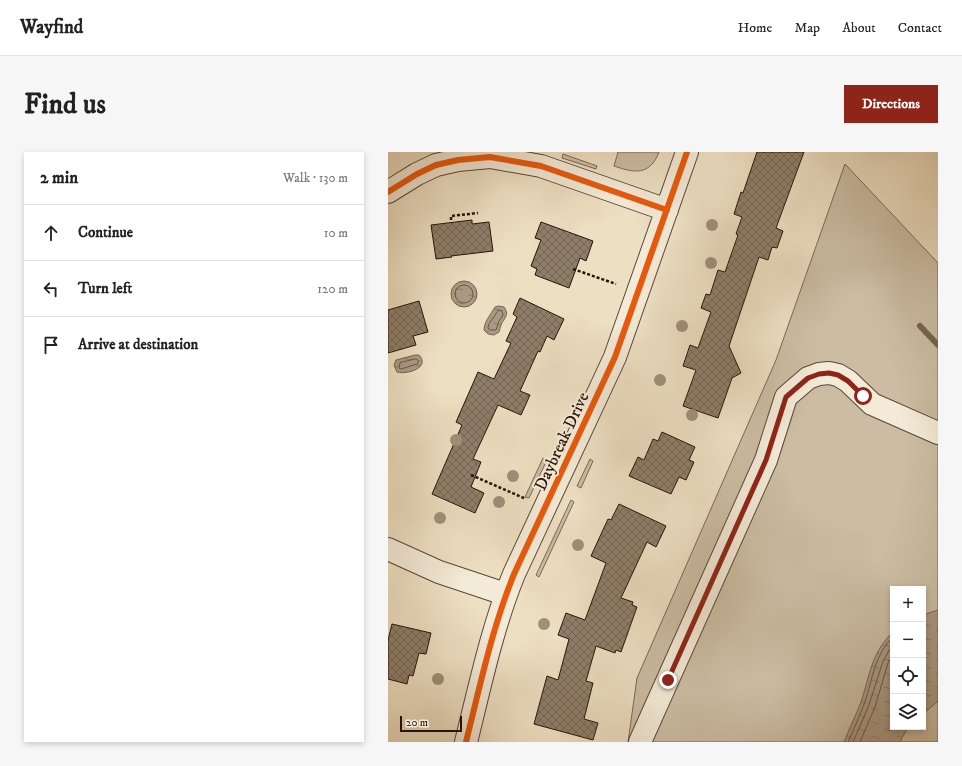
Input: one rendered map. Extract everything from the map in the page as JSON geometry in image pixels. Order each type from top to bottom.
[{"type":"street","name":"Daybreak Drive","points":[[466,742],[487,657],[505,594],[615,357],[687,152]]},
{"type":"street","points":[[388,192],[417,174],[436,165],[458,160],[500,157],[541,166],[667,210]]},
{"type":"street","points":[[640,742],[766,460],[786,397],[808,378],[819,374],[829,373],[838,375],[848,381],[872,404],[938,433]]},
{"type":"street","points":[[388,549],[439,572],[505,594]]},
{"type":"path","points":[[451,220],[451,216],[478,213]]},
{"type":"path","points":[[573,269],[616,284]]},
{"type":"path","points":[[472,475],[528,500]]},
{"type":"shaded area","points":[[618,152],[659,152],[655,160],[646,169],[635,171],[614,166]]},
{"type":"shaded area","points":[[563,154],[597,166],[596,169],[562,158]]},
{"type":"shaded area","points":[[845,164],[938,263],[938,742],[628,742],[637,678],[776,360]]},
{"type":"shaded area","points":[[543,458],[547,460],[529,498],[525,497]]},
{"type":"shaded area","points":[[590,459],[593,461],[581,488],[577,486]]},
{"type":"shaded area","points":[[571,500],[574,502],[539,577],[536,575]]},
{"type":"water","points":[[464,281],[473,285],[477,294],[473,303],[464,307],[455,303],[451,294],[455,285]]},
{"type":"water","points":[[495,307],[504,307],[506,310],[506,316],[499,332],[494,335],[488,334],[484,330],[485,324]]},
{"type":"water","points":[[419,355],[422,360],[420,367],[416,370],[401,373],[397,372],[394,365],[396,360]]},
{"type":"water","points":[[938,610],[938,701],[926,711],[926,622],[926,614]]},
{"type":"water","points":[[890,635],[890,730],[906,730],[900,742],[844,742],[861,702],[872,665],[880,648]]},
{"type":"building","points":[[757,152],[804,152],[776,228],[783,231],[777,248],[772,247],[768,260],[759,257],[729,346],[741,373],[732,378],[718,418],[683,406],[696,370],[683,366],[690,345],[698,348],[711,312],[701,308],[706,294],[710,295],[718,270],[725,272],[738,235],[736,234],[742,217],[734,214]]},
{"type":"building","points":[[472,220],[472,224],[489,222],[493,251],[436,259],[431,225]]},
{"type":"building","points":[[541,222],[593,241],[586,261],[580,258],[569,288],[535,275],[537,269],[531,266],[541,240],[535,238]]},
{"type":"building","points":[[520,298],[564,319],[554,340],[547,336],[540,352],[538,351],[520,391],[530,395],[521,415],[498,405],[473,459],[481,462],[471,487],[484,493],[475,513],[432,494],[462,425],[456,422],[478,372],[494,379],[511,343],[506,341],[517,317],[513,314]]},
{"type":"building","points":[[419,301],[428,332],[413,336],[416,345],[388,353],[388,310]]},
{"type":"building","points":[[662,432],[695,447],[689,460],[694,462],[686,480],[679,477],[671,494],[629,476],[638,457],[644,460],[653,439],[658,441]]},
{"type":"building","points":[[619,504],[666,526],[656,547],[647,542],[621,598],[633,602],[632,605],[637,607],[621,652],[616,650],[615,653],[596,646],[586,681],[593,683],[584,719],[598,723],[593,740],[534,724],[547,676],[558,680],[569,639],[558,635],[566,613],[585,620],[606,563],[591,556],[608,519],[611,520]]},
{"type":"building","points":[[392,624],[431,633],[426,654],[419,653],[413,676],[409,675],[407,684],[388,679],[388,640]]},
{"type":"waterway","points":[[920,326],[938,345]]},
{"type":"cycle path","points":[[466,742],[487,657],[506,594],[615,357],[687,152]]},
{"type":"cycle path","points":[[388,192],[417,174],[436,165],[458,160],[490,157],[541,166],[667,210]]},
{"type":"route","points":[[668,680],[766,460],[786,397],[796,386],[808,378],[819,374],[829,373],[838,375],[848,381],[863,396]]}]
